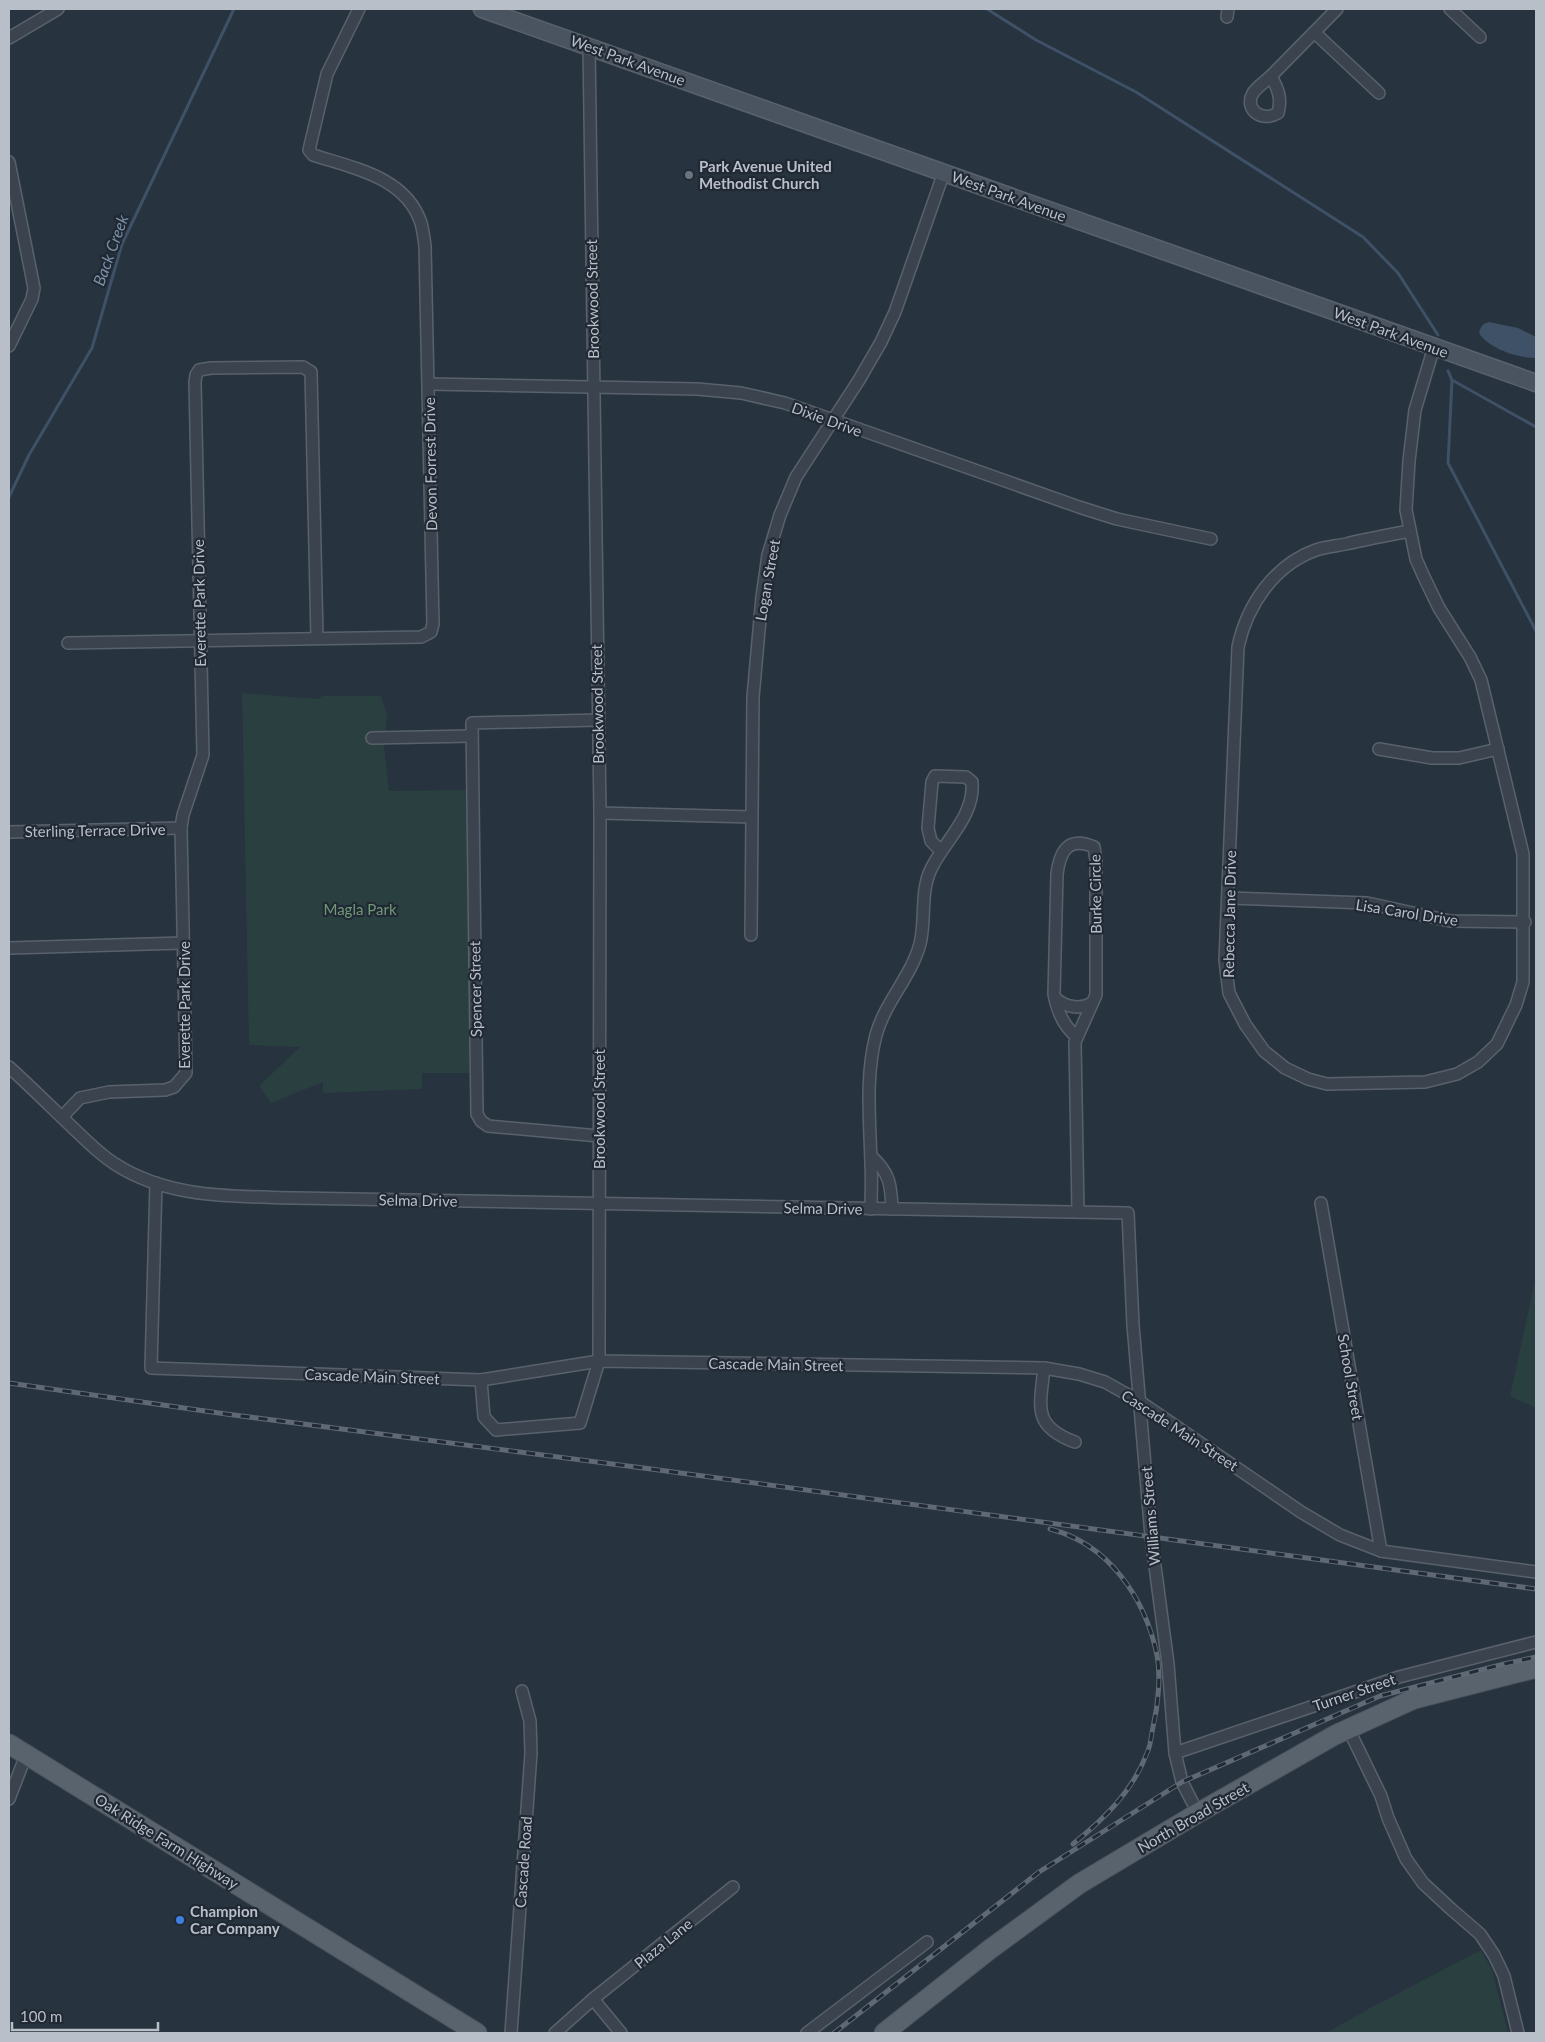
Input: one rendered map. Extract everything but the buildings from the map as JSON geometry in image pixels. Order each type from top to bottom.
[{"type":"main road","name":"West Park Avenue","points":[[482,9],[1536,383]]},
{"type":"main road","name":"North Broad Street","points":[[884,2033],[989,1950],[1079,1884],[1198,1813],[1348,1728],[1414,1699],[1536,1668]]},
{"type":"main road","name":"Oak Ridge Farm Highway","points":[[9,1744],[477,2033]]},
{"type":"street","points":[[9,38],[58,9]]},
{"type":"street","name":"Devon Forrest Drive","points":[[68,643],[317,637],[421,637],[431,632],[433,624],[429,384],[425,246],[421,223],[413,206],[402,192],[380,177],[313,155],[309,150],[327,74],[359,9]]},
{"type":"street","points":[[1271,76],[1337,9]]},
{"type":"street","points":[[1450,9],[1480,37]]},
{"type":"street","points":[[1315,33],[1379,93]]},
{"type":"street","name":"Brookwood Street","points":[[480,1380],[484,1417],[496,1430],[580,1423],[599,1361],[600,813],[589,46]]},
{"type":"street","points":[[9,162],[34,288],[32,299],[9,346]]},
{"type":"street","name":"Logan Street","points":[[751,935],[753,697],[762,597],[768,555],[780,515],[796,477],[881,342],[895,312],[944,172]]},
{"type":"street","name":"Rebecca Jane Drive","points":[[1410,531],[1316,550],[1291,564],[1269,582],[1252,605],[1242,627],[1238,647],[1225,960],[1229,993],[1245,1024],[1264,1051],[1284,1068],[1308,1079],[1327,1084],[1424,1082],[1457,1074],[1478,1062],[1497,1044],[1516,1005],[1523,982],[1523,854],[1481,680],[1470,657],[1430,592],[1416,559],[1406,510],[1415,410],[1434,347]]},
{"type":"street","name":"Everette Park Drive","points":[[62,1117],[73,1104],[86,1096],[110,1092],[165,1090],[174,1087],[186,1073],[180,828],[203,755],[195,382],[199,370],[211,368],[303,367],[311,372],[317,637]]},
{"type":"street","name":"Dixie Drive","points":[[429,384],[697,389],[741,393],[785,404],[1019,487],[1116,519],[1210,539]]},
{"type":"street","points":[[372,738],[472,736],[472,723],[598,720]]},
{"type":"street","name":"Spencer Street","points":[[472,736],[477,1114],[481,1121],[488,1126],[599,1136]]},
{"type":"street","points":[[1379,749],[1432,758],[1459,758],[1498,749]]},
{"type":"street","name":"Selma Drive","points":[[871,1209],[870,1075],[874,1042],[884,1014],[915,960],[920,942],[930,871],[966,814],[974,796],[972,782],[966,777],[935,776],[932,782],[928,828],[931,840],[941,851]]},
{"type":"street","points":[[600,813],[752,816]]},
{"type":"street","name":"Sterling Terrace Drive","points":[[9,832],[180,828]]},
{"type":"street","name":"Burke Circle","points":[[1077,1037],[1062,1020],[1055,998],[1057,874],[1059,859],[1063,851],[1069,845],[1087,844],[1094,847],[1096,860],[1096,995],[1075,1042],[1078,1212]]},
{"type":"street","name":"Lisa Carol Drive","points":[[1229,898],[1367,903],[1450,921],[1524,922]]},
{"type":"street","points":[[9,948],[184,943]]},
{"type":"street","points":[[1055,998],[1059,1003],[1072,1007],[1084,1007],[1092,1003]]},
{"type":"street","name":"Selma Drive","points":[[9,1067],[93,1147],[115,1164],[156,1183],[193,1192],[222,1196],[1128,1213]]},
{"type":"street","points":[[871,1156],[882,1166],[888,1177],[892,1209]]},
{"type":"street","name":"Cascade Main Street","points":[[156,1183],[151,1368],[480,1380],[599,1361],[1044,1368],[1079,1374],[1105,1382],[1139,1401],[1340,1535],[1382,1551],[1536,1572]]},
{"type":"street","name":"School Street","points":[[1321,1203],[1382,1551]]},
{"type":"street","name":"Williams Street","points":[[1128,1213],[1139,1401],[1151,1536],[1168,1664],[1175,1753],[1182,1782],[1198,1813]]},
{"type":"street","points":[[1044,1368],[1041,1403],[1042,1418],[1058,1436],[1075,1442]]},
{"type":"street","name":"Turner Street","points":[[1175,1753],[1399,1677],[1536,1642]]},
{"type":"street","name":"Cascade Road","points":[[511,2033],[531,1753],[530,1721],[522,1690]]},
{"type":"street","points":[[1348,1728],[1381,1796],[1406,1858],[1423,1883],[1480,1934],[1494,1955],[1504,1976],[1518,2033]]},
{"type":"street","points":[[9,1799],[26,1755]]},
{"type":"street","name":"Plaza Lane","points":[[555,2033],[593,1999],[733,1887]]},
{"type":"street","points":[[807,2033],[927,1942]]},
{"type":"street","points":[[593,1999],[621,2033]]},
{"type":"green space","name":"Magla Park","points":[[242,693],[318,699],[323,696],[381,696],[387,715],[384,747],[389,791],[472,790],[476,1073],[422,1073],[422,1089],[323,1093],[323,1082],[271,1103],[259,1086],[300,1047],[249,1045]]},
{"type":"green space","points":[[1536,1276],[1536,1408],[1510,1396]]},
{"type":"green space","points":[[1481,1950],[1492,1970],[1508,2033],[1326,2033],[1370,2008]]},
{"type":"water","points":[[1489,322],[1518,328],[1536,337],[1536,358],[1505,352],[1490,344],[1479,333],[1482,326]]},
{"type":"waterway","name":"Back Creek","points":[[9,497],[29,455],[92,348],[122,244],[234,9]]},
{"type":"waterway","points":[[987,9],[1036,40],[1136,92],[1363,237],[1398,273],[1438,335]]},
{"type":"waterway","points":[[1448,371],[1452,380],[1448,463],[1536,631]]},
{"type":"waterway","points":[[1452,380],[1536,427]]},
{"type":"railway","points":[[9,1383],[226,1414],[651,1469],[1536,1589]]},
{"type":"railway","points":[[1050,1529],[1071,1536],[1090,1547],[1107,1560],[1121,1576],[1144,1613],[1158,1663],[1159,1681],[1156,1710],[1149,1747],[1141,1767],[1126,1792],[1096,1825],[1073,1844]]},
{"type":"railway","points":[[834,2033],[1039,1872],[1182,1782],[1380,1696],[1536,1657]]},
{"type":"place","name":"Park Avenue United Methodist Church","points":[[689,175]]},
{"type":"place","name":"Champion Car Company","points":[[180,1920]]}]
